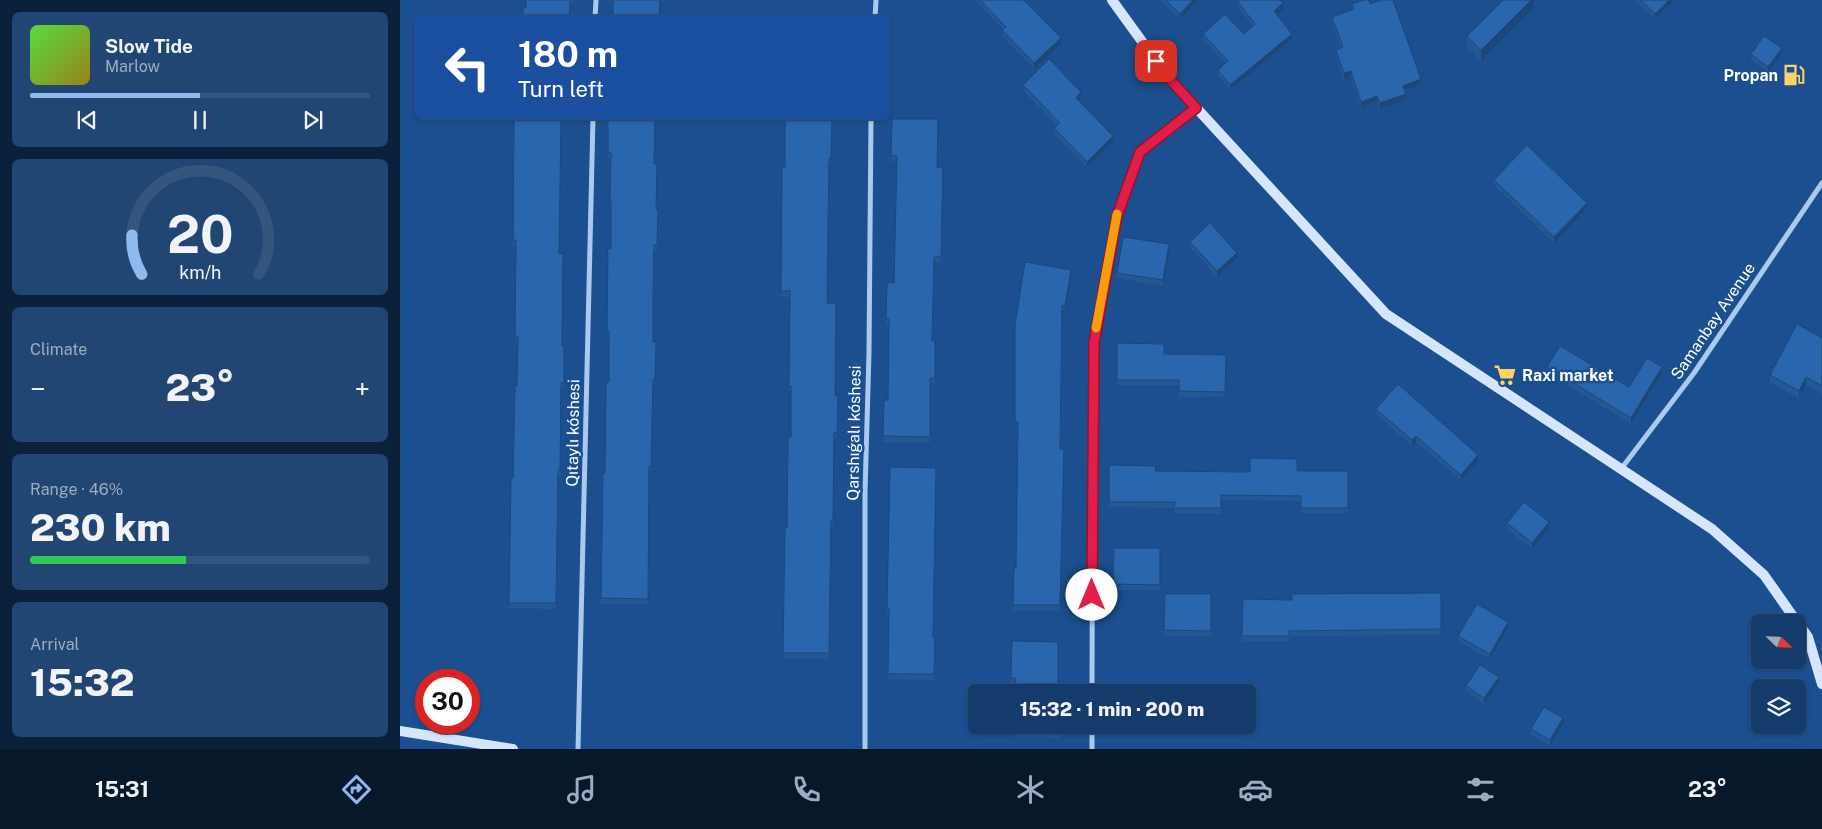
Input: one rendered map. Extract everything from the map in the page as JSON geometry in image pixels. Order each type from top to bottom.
[{"type":"street","points":[[596,0],[596,15]]},
{"type":"street","points":[[875,15],[876,0]]},
{"type":"street","points":[[1112,0],[1167,76],[1386,314],[1712,529],[1764,575],[1791,614]]},
{"type":"street","points":[[1092,684],[1094,343],[1117,216],[1140,152],[1196,108]]},
{"type":"street","name":"Qıtaylı kóshesi","points":[[578,749],[593,120]]},
{"type":"street","name":"Qarshıǵalı kóshesi","points":[[864,749],[865,492],[871,120]]},
{"type":"street","name":"Samanbay Avenue","points":[[1620,470],[1694,374],[1822,183]]},
{"type":"street","points":[[1806,634],[1822,684]]},
{"type":"street","points":[[400,732],[513,749]]},
{"type":"street","points":[[1092,734],[1092,749]]},
{"type":"building","points":[[526,0],[570,0],[569,15],[523,15],[523,8],[526,8]]},
{"type":"building","points":[[613,0],[660,0],[659,15],[613,15]]},
{"type":"building","points":[[980,0],[1024,0],[1061,38],[1034,63],[1002,30],[1006,27]]},
{"type":"building","points":[[1166,0],[1193,0],[1180,14]]},
{"type":"building","points":[[1240,0],[1280,0],[1283,3],[1274,11],[1292,34],[1230,85],[1218,70],[1228,61],[1203,34],[1225,14],[1244,34],[1255,24],[1238,2]]},
{"type":"building","points":[[1369,0],[1370,4],[1382,0],[1393,0],[1421,79],[1403,86],[1406,94],[1380,103],[1377,96],[1361,102],[1351,71],[1344,73],[1336,50],[1343,47],[1332,17],[1354,9],[1352,4]]},
{"type":"building","points":[[1503,0],[1531,0],[1481,50],[1467,36]]},
{"type":"building","points":[[1641,0],[1669,0],[1655,14]]},
{"type":"building","points":[[1764,36],[1782,48],[1768,67],[1751,54]]},
{"type":"building","points":[[1049,59],[1081,92],[1076,98],[1113,136],[1087,162],[1054,128],[1060,123],[1023,85]]},
{"type":"building","points":[[892,119],[938,119],[937,167],[943,168],[941,257],[934,257],[932,341],[935,341],[935,378],[930,378],[930,437],[883,436],[884,400],[888,400],[889,319],[886,319],[887,282],[894,283],[897,156],[891,155]]},
{"type":"building","points":[[514,120],[561,120],[559,254],[563,254],[562,346],[564,346],[564,383],[561,383],[556,603],[509,603],[511,478],[513,478],[518,336],[515,336],[516,240],[513,240]]},
{"type":"building","points":[[608,120],[655,120],[654,164],[657,164],[656,209],[658,209],[657,245],[654,245],[653,342],[656,342],[655,379],[653,379],[651,466],[649,466],[648,599],[601,598],[606,382],[609,382],[609,331],[607,331],[608,248],[611,249],[611,153],[608,153]]},
{"type":"building","points":[[785,120],[832,120],[831,159],[829,159],[827,303],[836,304],[835,396],[838,396],[837,433],[834,433],[829,653],[783,653],[788,437],[791,437],[791,386],[789,386],[790,291],[781,291],[782,167],[785,167]]},
{"type":"building","points":[[1527,145],[1587,203],[1554,237],[1494,180]]},
{"type":"building","points":[[1210,223],[1237,253],[1217,271],[1190,242]]},
{"type":"building","points":[[1123,237],[1169,244],[1163,280],[1117,273]]},
{"type":"building","points":[[1025,262],[1071,270],[1065,306],[1062,305],[1060,449],[1064,450],[1060,605],[1013,605],[1014,568],[1016,568],[1018,422],[1015,422],[1015,325]]},
{"type":"building","points":[[1797,324],[1822,338],[1822,386],[1806,377],[1799,391],[1770,375]]},
{"type":"building","points":[[1117,343],[1164,344],[1164,354],[1226,355],[1225,392],[1179,391],[1179,380],[1117,380]]},
{"type":"building","points":[[1560,346],[1629,387],[1647,358],[1662,367],[1631,418],[1547,367]]},
{"type":"building","points":[[1398,384],[1478,455],[1461,475],[1416,436],[1412,440],[1376,409]]},
{"type":"building","points":[[1250,458],[1297,459],[1297,471],[1348,471],[1348,508],[1301,508],[1301,496],[1221,495],[1221,508],[1174,508],[1175,502],[1109,502],[1109,465],[1156,466],[1155,471],[1250,472]]},
{"type":"building","points":[[890,467],[936,468],[934,674],[888,674],[889,608],[887,608]]},
{"type":"building","points":[[1524,502],[1549,522],[1532,543],[1507,523]]},
{"type":"building","points":[[1114,548],[1160,548],[1160,585],[1113,584]]},
{"type":"building","points":[[1441,593],[1441,629],[1289,631],[1289,636],[1242,636],[1243,599],[1292,600],[1292,594]]},
{"type":"building","points":[[1165,594],[1211,594],[1211,631],[1164,630]]},
{"type":"building","points":[[1477,604],[1508,622],[1490,654],[1458,636]]},
{"type":"building","points":[[1012,641],[1058,642],[1058,684],[1016,684],[1016,678],[1011,678]]},
{"type":"building","points":[[1480,665],[1499,677],[1484,698],[1466,686]]},
{"type":"building","points":[[1544,707],[1563,718],[1550,740],[1531,729]]},
{"type":"slow traffic","points":[[1096,328],[1117,214]]},
{"type":"place","name":"Propan","points":[[1794,75]]},
{"type":"place","name":"Raxi market","points":[[1505,375]]},
{"type":"route","points":[[1092,595],[1094,343],[1117,216],[1140,152],[1196,108],[1156,61]]}]
